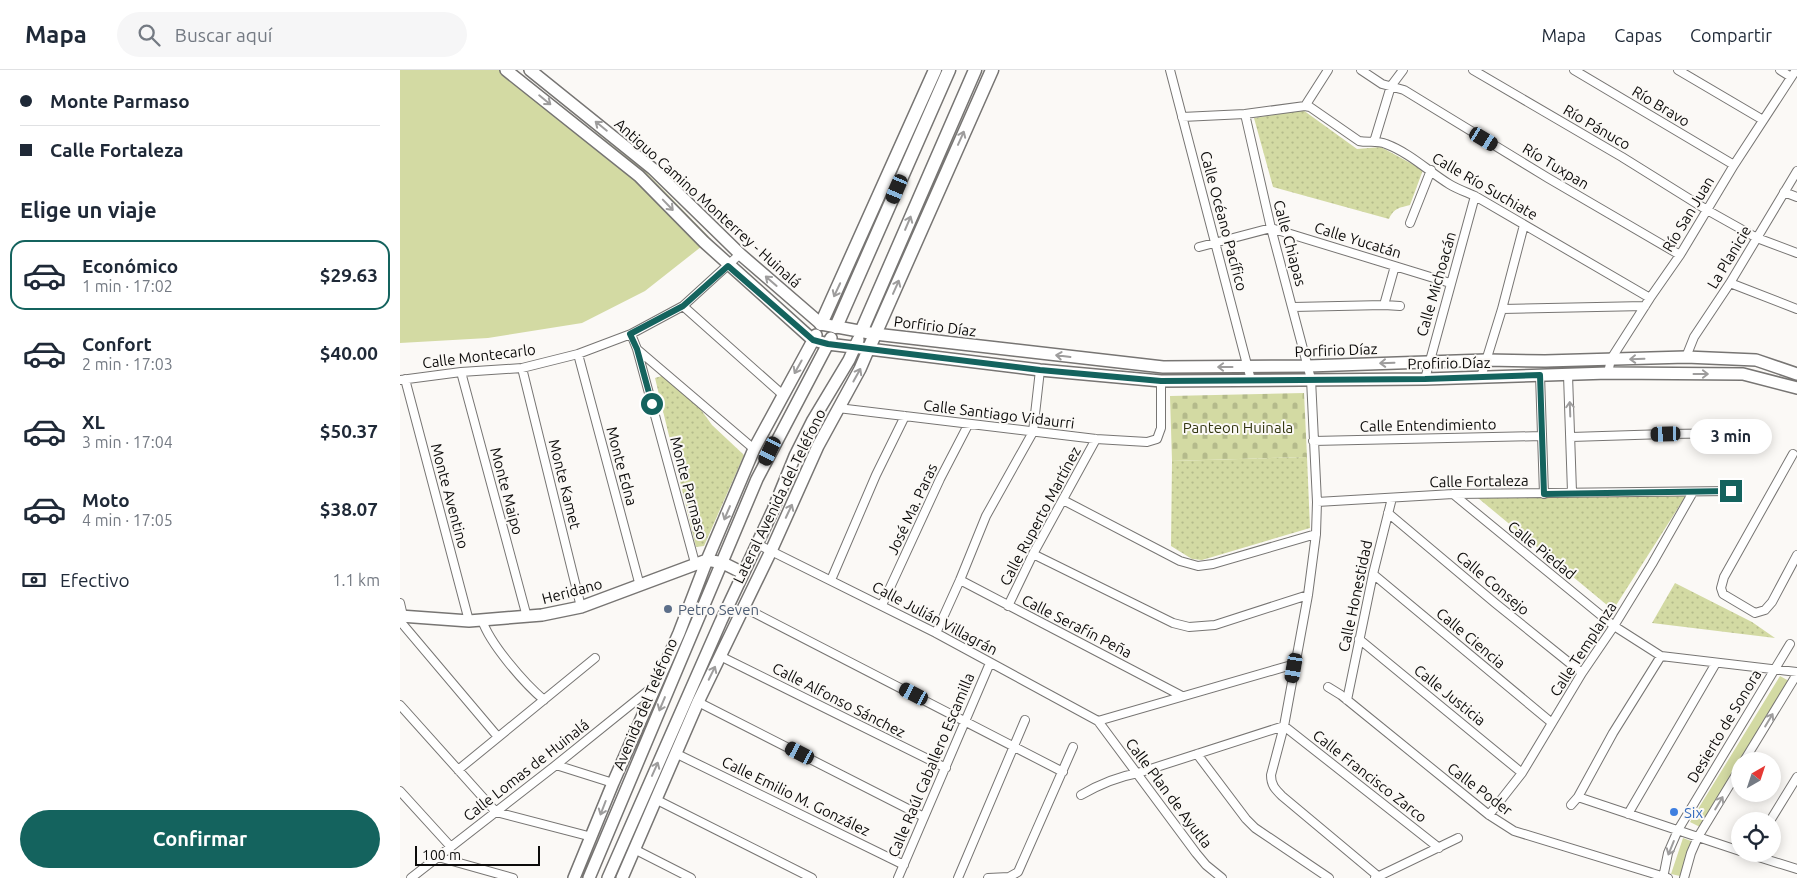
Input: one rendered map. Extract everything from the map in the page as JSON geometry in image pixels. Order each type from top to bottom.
[{"type":"main road","points":[[821,324],[935,70]]},
{"type":"main road","points":[[836,327],[868,258],[949,70]]},
{"type":"main road","points":[[861,332],[975,70]]},
{"type":"main road","points":[[869,348],[992,70]]},
{"type":"main road","points":[[960,104],[974,110]]},
{"type":"main road","points":[[899,148],[912,155]]},
{"type":"street","name":"Antiguo Camino Monterrey - Huinalá","points":[[506,70],[639,176],[728,266],[813,340]]},
{"type":"street","name":"Antiguo Camino Monterrey - Huinalá","points":[[530,70],[646,164],[740,254],[821,324],[875,334]]},
{"type":"street","name":"Calle Océano Pacífico","points":[[1170,70],[1251,380]]},
{"type":"street","points":[[1182,117],[1245,114],[1305,106],[1328,70]]},
{"type":"street","name":"Río Tuxpan","points":[[1361,70],[1377,81],[1404,90],[1548,178],[1680,255]]},
{"type":"street","points":[[1374,142],[1391,86],[1404,70]]},
{"type":"street","name":"Río Pánuco","points":[[1473,70],[1622,157],[1707,210],[1757,238],[1797,253]]},
{"type":"street","name":"Río Bravo","points":[[1574,70],[1734,165]]},
{"type":"street","points":[[1678,70],[1763,120]]},
{"type":"street","points":[[1780,70],[1793,73]]},
{"type":"street","name":"Río San Juan","points":[[1608,373],[1611,359],[1680,255],[1734,165],[1793,73]]},
{"type":"street","name":"Calle Río Suchiate","points":[[1305,106],[1315,110],[1359,141],[1366,143],[1381,142],[1388,145],[1430,170],[1450,185],[1475,196],[1650,298]]},
{"type":"street","name":"Calle Chiapas","points":[[1245,114],[1270,228],[1311,379],[1317,502],[1316,534],[1308,595],[1284,726],[1271,775],[1271,782],[1274,789],[1377,877]]},
{"type":"street","points":[[1410,222],[1430,170]]},
{"type":"street","name":"La Planicie","points":[[1686,357],[1694,337],[1730,283],[1797,171]]},
{"type":"street","points":[[1784,192],[1797,197]]},
{"type":"street","name":"Calle Michoacán","points":[[1425,379],[1428,362],[1475,196]]},
{"type":"street","points":[[1481,377],[1502,310],[1524,225]]},
{"type":"street","points":[[1199,247],[1270,228]]},
{"type":"street","name":"Calle Yucatán","points":[[1270,228],[1450,283]]},
{"type":"street","name":"Calle Montecarlo","points":[[403,379],[461,372],[522,368],[578,354],[630,334],[683,306],[740,254]]},
{"type":"street","points":[[1384,305],[1395,266]]},
{"type":"street","points":[[1730,283],[1797,309]]},
{"type":"street","points":[[683,306],[783,395]]},
{"type":"street","points":[[1293,307],[1400,306]]},
{"type":"street","points":[[1502,310],[1645,306]]},
{"type":"street","points":[[574,878],[612,783],[658,684],[707,560],[754,449],[821,324]]},
{"type":"street","name":"Avenida del Teléfono","points":[[589,878],[751,492],[770,451],[836,327]]},
{"type":"street","points":[[608,878],[683,721],[743,572],[773,510],[803,438],[839,377],[861,332]]},
{"type":"street","name":"Monte Parmaso","points":[[630,334],[637,349],[695,564]]},
{"type":"street","name":"Porfirio Díaz","points":[[875,334],[1163,367],[1308,366],[1486,360],[1545,361],[1686,357],[1756,360],[1797,374]]},
{"type":"street","name":"Profirio Díaz","points":[[813,340],[828,344],[1040,370],[1161,381],[1425,379],[1608,373],[1743,374],[1797,388]]},
{"type":"street","name":"Lateral Avenida del Teléfono","points":[[622,878],[675,753],[683,721],[698,702],[818,446],[860,369],[869,348]]},
{"type":"street","points":[[637,349],[754,449]]},
{"type":"street","name":"Monte Edna","points":[[578,354],[640,586]]},
{"type":"street","name":"Monte Kamet","points":[[522,368],[581,607]]},
{"type":"street","points":[[936,633],[986,516],[1033,432],[1040,370]]},
{"type":"street","name":"Monte Maipo","points":[[461,372],[527,617]]},
{"type":"street","points":[[1540,375],[1544,494]]},
{"type":"street","points":[[1568,375],[1572,492]]},
{"type":"street","name":"Monte Aventino","points":[[403,379],[469,621]]},
{"type":"street","name":"Calle Santiago Vidaurri","points":[[838,408],[968,425],[1096,439],[1147,442],[1157,438],[1161,428],[1161,381]]},
{"type":"street","points":[[831,580],[876,475],[905,416]]},
{"type":"street","name":"José Ma. Paras","points":[[882,605],[940,479],[968,425]]},
{"type":"street","points":[[1571,437],[1747,433]]},
{"type":"street","name":"Calle Entendimiento","points":[[1314,441],[1542,436]]},
{"type":"street","name":"Calle Ruperto Martínez","points":[[1008,606],[1033,554],[1096,439]]},
{"type":"street","points":[[1793,454],[1724,576],[1721,588],[1723,594],[1755,613],[1765,610],[1772,602],[1797,555]]},
{"type":"street","name":"Calle Fortaleza","points":[[1317,502],[1453,494],[1731,491]]},
{"type":"street","name":"Calle Templanza","points":[[1489,815],[1522,772],[1582,673],[1614,626],[1652,564],[1693,492]]},
{"type":"street","name":"Calle Piedad","points":[[1453,494],[1614,626],[1662,656]]},
{"type":"street","name":"Calle Honestidad","points":[[1347,700],[1373,574],[1392,498]]},
{"type":"street","points":[[1062,500],[1180,561],[1198,566],[1213,564],[1316,534]]},
{"type":"street","name":"Calle Consejo","points":[[1388,513],[1582,673]]},
{"type":"street","name":"Calle Julián Villagrán","points":[[757,544],[936,633],[1098,722]]},
{"type":"street","points":[[1033,554],[1173,623],[1189,627],[1214,625],[1308,595]]},
{"type":"street","name":"Heridano","points":[[401,618],[469,621],[527,617],[581,607],[707,560],[722,563],[743,572]]},
{"type":"street","name":"Calle Ciencia","points":[[1373,574],[1552,723]]},
{"type":"street","name":"Calle Serafín Peña","points":[[960,580],[1182,696]]},
{"type":"street","points":[[400,603],[401,618],[498,737]]},
{"type":"street","points":[[743,607],[1063,772]]},
{"type":"street","points":[[482,620],[486,632],[529,687],[544,700]]},
{"type":"street","name":"Calle Justicia","points":[[1359,639],[1522,772]]},
{"type":"street","name":"Desierto de Sonora","points":[[1665,878],[1668,853],[1678,830],[1790,644]]},
{"type":"street","name":"Calle Alfonso Sánchez","points":[[720,656],[946,768]]},
{"type":"street","points":[[1571,805],[1578,796],[1613,733],[1662,656],[1797,673],[1749,752]]},
{"type":"street","points":[[458,770],[595,658]]},
{"type":"street","name":"Calle Raúl Caballero Escamilla","points":[[898,878],[990,662]]},
{"type":"street","points":[[1628,814],[1716,663]]},
{"type":"street","points":[[1098,722],[1295,664]]},
{"type":"street","name":"Calle Lomas de Huinalá","points":[[411,878],[658,684]]},
{"type":"street","name":"Calle Poder","points":[[1328,687],[1347,700],[1489,815],[1514,831],[1665,878]]},
{"type":"street","points":[[698,702],[924,817]]},
{"type":"street","points":[[400,705],[496,812],[592,837]]},
{"type":"street","points":[[958,878],[1025,720]]},
{"type":"street","name":"Calle Plan de Ayutla","points":[[1098,722],[1196,853],[1206,865],[1222,878]]},
{"type":"street","points":[[1081,796],[1116,777],[1138,773],[1284,726]]},
{"type":"street","name":"Calle Francisco Zarco","points":[[1284,726],[1438,848]]},
{"type":"street","points":[[988,878],[1009,877],[1018,872],[1073,747]]},
{"type":"street","name":"Calle Emilio M. González","points":[[675,753],[904,865]]},
{"type":"street","points":[[1197,754],[1246,819],[1255,828],[1329,878]]},
{"type":"street","points":[[556,765],[612,783]]},
{"type":"street","points":[[1776,812],[1797,777]]},
{"type":"street","points":[[1684,878],[1691,852],[1698,837],[1731,783]]},
{"type":"street","points":[[400,791],[450,847]]},
{"type":"street","points":[[1578,796],[1731,848]]},
{"type":"street","points":[[655,799],[812,878]]},
{"type":"street","points":[[1377,877],[1458,838]]},
{"type":"street","points":[[634,849],[691,878]]},
{"type":"street","points":[[438,857],[513,878]]},
{"type":"street","points":[[1775,862],[1797,869]]},
{"type":"green space","points":[[400,70],[515,70],[645,171],[711,239],[645,291],[582,323],[488,338],[400,343]]},
{"type":"green space","points":[[1303,110],[1357,149],[1381,147],[1423,170],[1410,205],[1395,211],[1389,219],[1273,187],[1254,118]]},
{"type":"green space","points":[[665,375],[696,403],[712,425],[744,455],[704,546],[696,547],[655,378]]},
{"type":"green space","name":"Panteon Huinala","points":[[1304,393],[1307,457],[1172,461],[1170,396]]},
{"type":"green space","points":[[1307,457],[1310,528],[1202,560],[1192,559],[1171,546],[1172,461]]},
{"type":"green space","points":[[1687,494],[1613,610],[1478,498]]},
{"type":"green space","points":[[1675,583],[1752,622],[1775,638],[1652,623]]},
{"type":"green space","points":[[1780,676],[1789,681],[1746,752],[1733,752]]},
{"type":"green space","points":[[1731,755],[1731,776],[1700,827],[1690,822]]},
{"type":"green space","points":[[1683,838],[1691,841],[1680,876],[1671,874]]},
{"type":"place","name":"Petro Seven","points":[[668,609]]},
{"type":"place","name":"Six","points":[[1674,812]]},
{"type":"route","points":[[652,404],[637,349],[630,334],[683,306],[728,266],[813,340],[828,344],[1040,370],[1161,381],[1368,380],[1540,375],[1544,494],[1572,492],[1731,491]]}]
